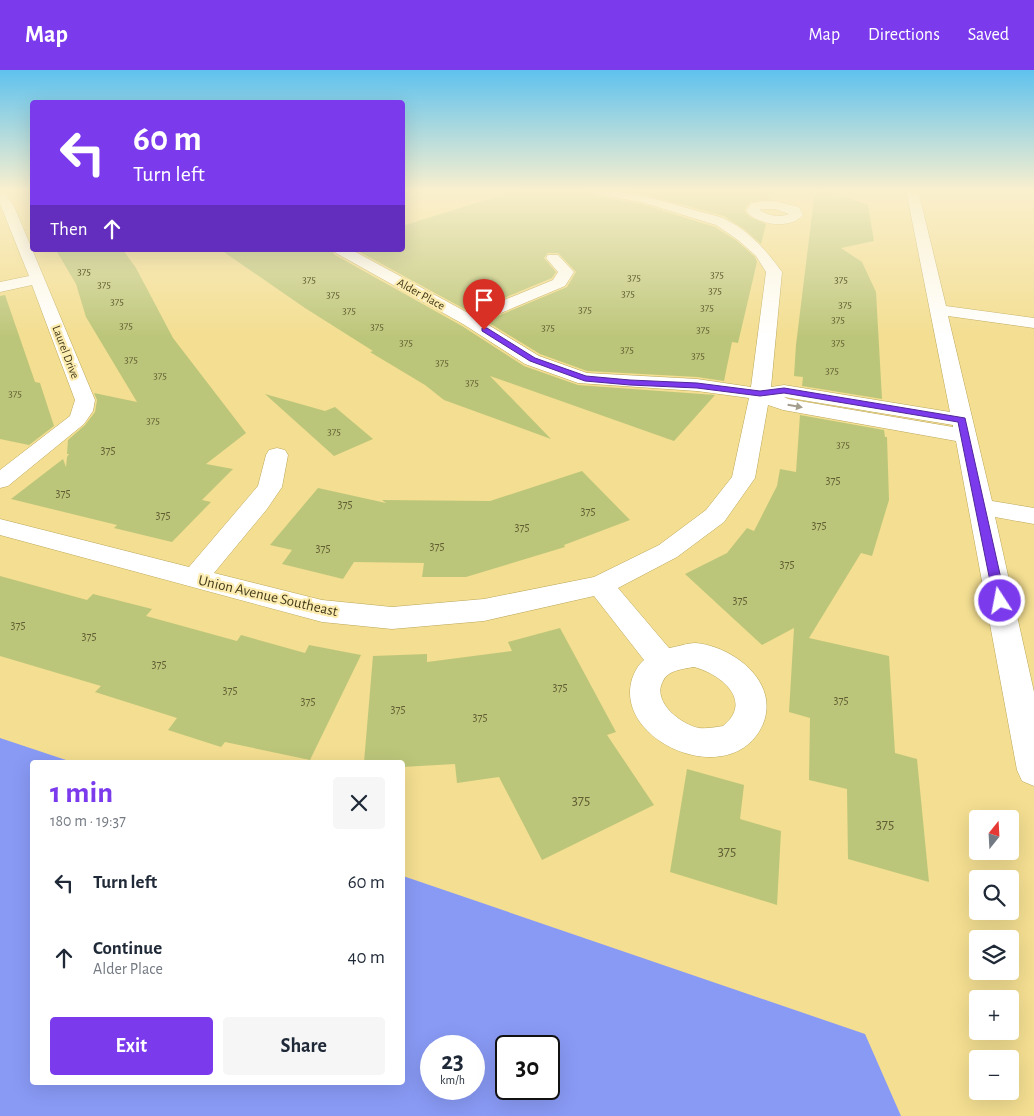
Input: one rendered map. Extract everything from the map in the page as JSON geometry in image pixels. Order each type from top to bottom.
[{"type":"street","name":"Laurel Drive","points":[[0,480],[77,420],[83,411],[85,400],[21,239]]},
{"type":"street","name":"Union Avenue Southeast","points":[[0,527],[322,612],[392,618],[484,610],[600,585],[668,551],[715,516],[743,478],[760,394],[774,272],[761,253],[746,239]]},
{"type":"street","points":[[923,239],[981,507],[1034,770]]},
{"type":"street","name":"Alder Place","points":[[345,252],[468,320],[532,360],[585,379],[630,383],[697,385],[760,394],[784,391],[964,428]]},
{"type":"street","points":[[468,320],[559,283],[566,272],[554,258]]},
{"type":"street","points":[[0,287],[38,279]]},
{"type":"street","points":[[938,310],[1034,322]]},
{"type":"street","points":[[194,579],[258,504],[270,487],[277,454]]},
{"type":"street","points":[[981,507],[1034,516]]},
{"type":"street","points":[[600,585],[662,661]]},
{"type":"shaded area","points":[[0,738],[66,760],[30,760],[30,1085],[405,1085],[405,877],[865,1034],[901,1116],[0,1116]]},
{"type":"building","points":[[405,239],[734,239],[755,257],[757,262],[738,343],[732,342],[724,381],[697,377],[587,371],[540,354],[486,321],[567,287],[576,272],[558,253],[548,253],[544,258],[556,272],[552,278],[470,312],[360,252],[405,252]]},
{"type":"building","points":[[755,239],[762,239],[761,244]]},
{"type":"building","points":[[809,239],[874,239],[874,241],[841,248],[862,262],[876,292],[882,399],[802,386],[803,377],[794,376]]},
{"type":"building","points":[[57,252],[124,252],[136,268],[173,338],[246,433],[206,464],[233,469],[202,500],[211,502],[172,542],[114,528],[117,525],[11,499],[63,459],[66,467],[69,454],[67,454],[68,440],[85,425],[95,412],[97,400],[94,393],[137,402],[86,317],[76,284]]},
{"type":"building","points":[[224,252],[333,252],[335,255],[462,326],[524,366],[578,385],[715,395],[674,441],[490,376],[551,439],[444,400],[425,385],[370,352],[373,351],[305,308]]},
{"type":"building","points":[[5,295],[35,382],[40,383],[54,426],[29,445],[0,439],[0,296]]},
{"type":"building","points":[[265,394],[325,411],[335,407],[373,439],[334,456]]},
{"type":"building","points":[[800,415],[884,430],[885,437],[887,437],[889,500],[872,556],[861,553],[809,638],[889,656],[895,753],[917,759],[929,882],[848,859],[847,789],[809,780],[810,718],[789,712],[794,628],[762,645],[685,574],[727,553],[747,528],[754,531],[777,486],[780,469],[796,472]]},
{"type":"building","points":[[582,471],[630,520],[564,545],[565,547],[466,577],[422,577],[424,563],[354,562],[343,579],[282,564],[292,550],[270,545],[318,488],[386,503],[382,500],[490,501]]},
{"type":"building","points":[[0,576],[87,600],[93,594],[152,609],[146,616],[237,641],[241,635],[305,653],[309,645],[361,655],[310,760],[225,742],[221,747],[168,730],[177,718],[95,692],[101,686],[0,656]]},
{"type":"building","points":[[560,628],[616,732],[607,735],[654,805],[542,860],[499,777],[457,783],[455,764],[405,767],[405,760],[364,760],[373,656],[427,654],[427,662],[512,651],[508,642]]},
{"type":"building","points":[[687,769],[744,785],[740,819],[781,831],[777,905],[670,872]]},
{"type":"route","points":[[484,330],[532,360],[585,379],[630,383],[697,385],[760,394],[784,391],[962,420],[1000,601]]}]
